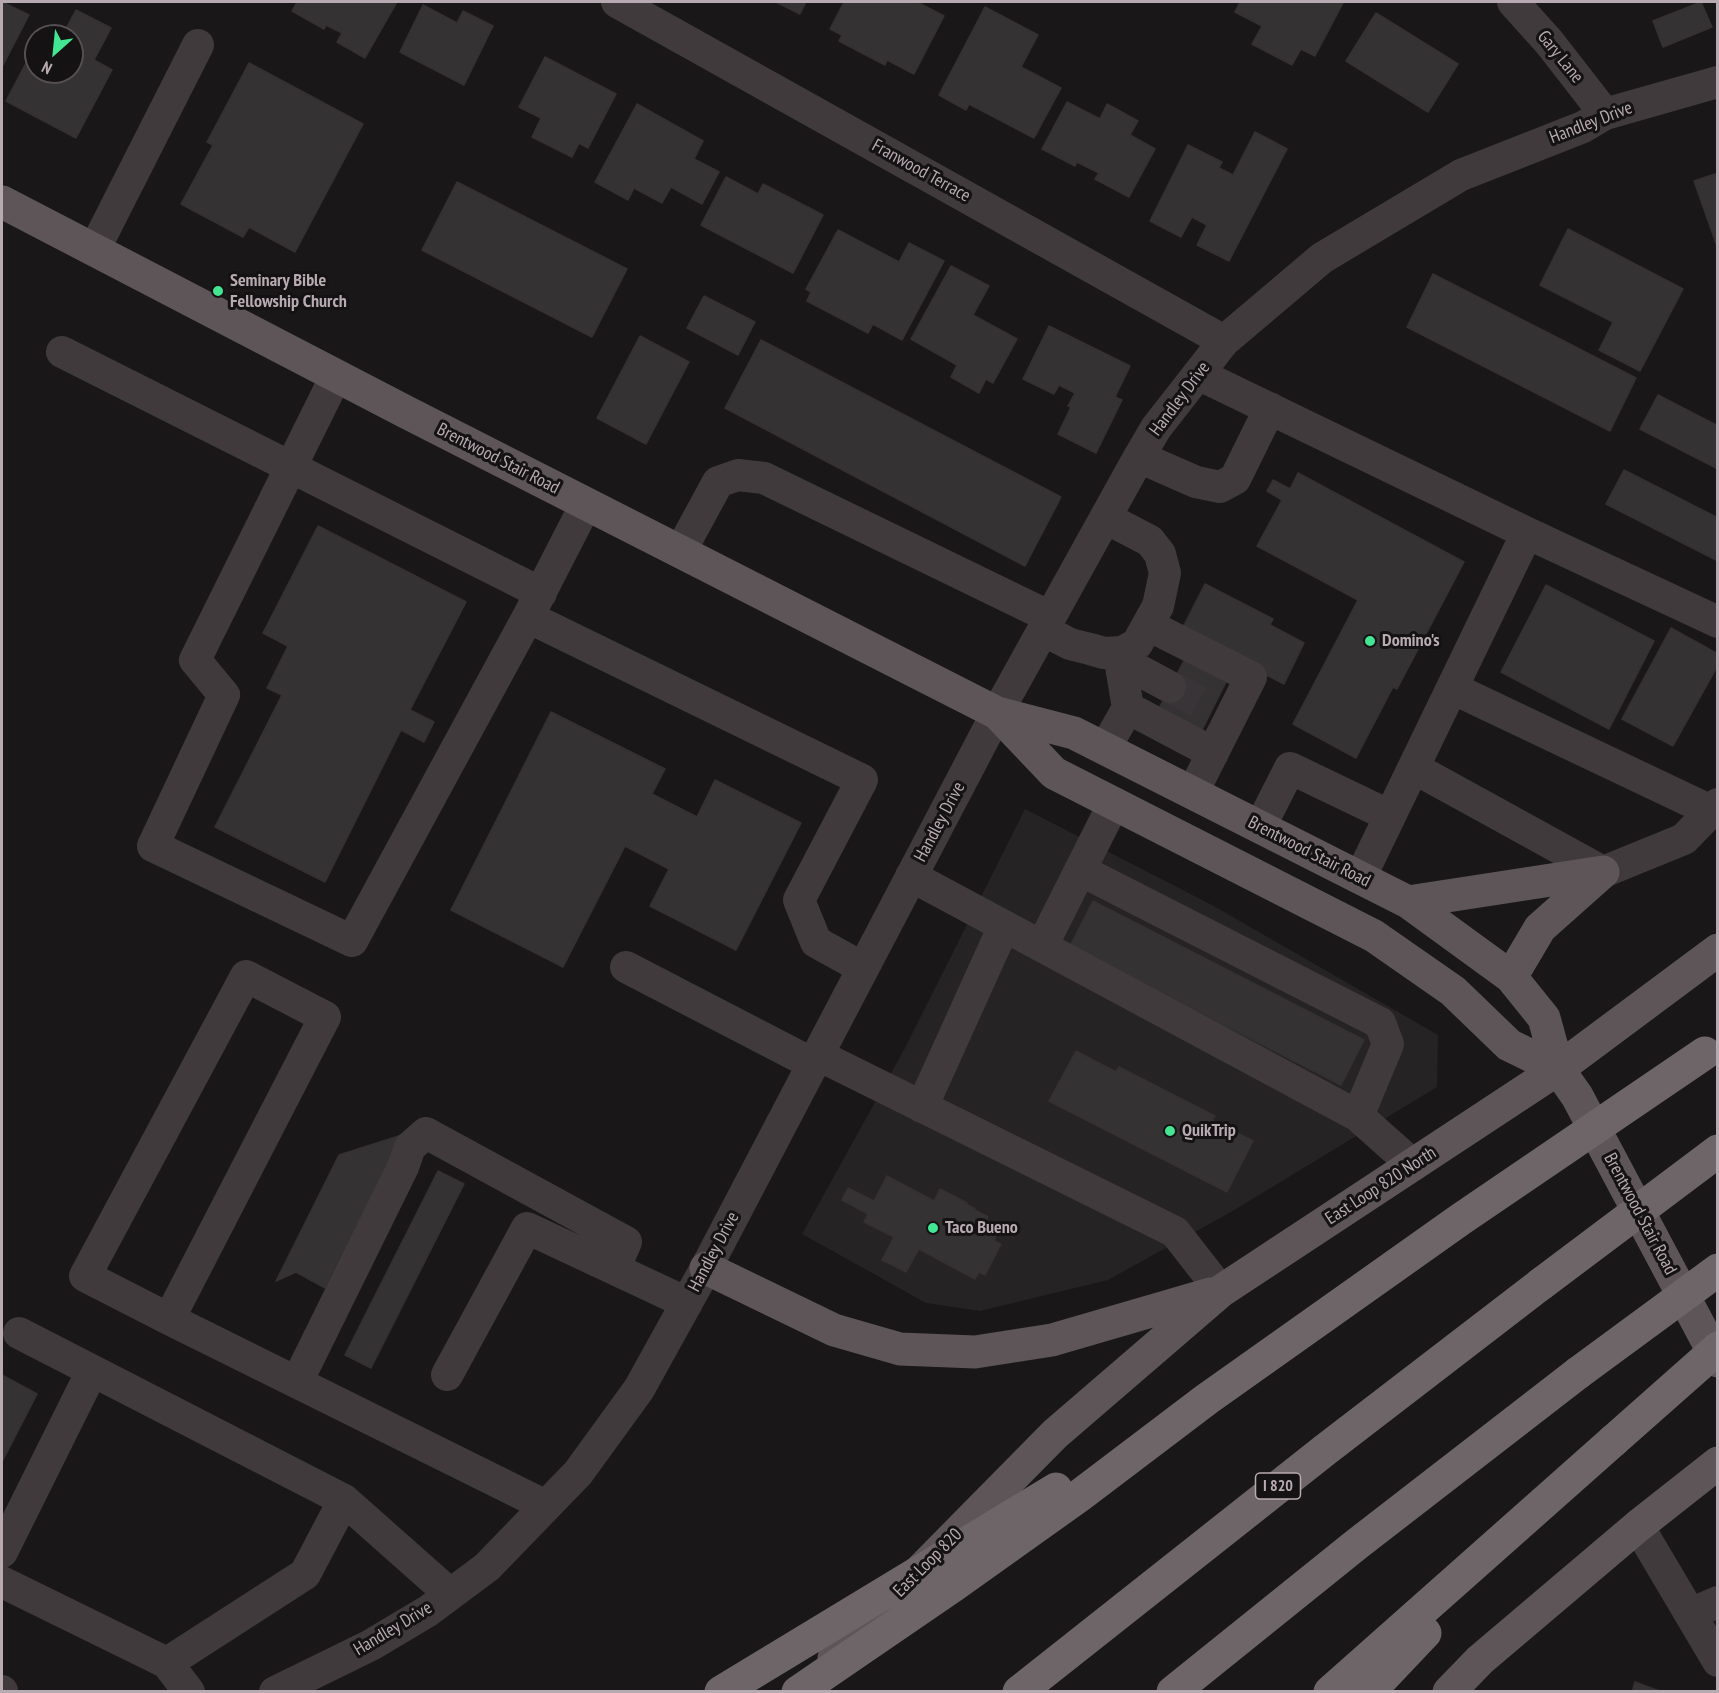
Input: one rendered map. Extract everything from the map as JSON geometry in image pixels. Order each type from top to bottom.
[{"type":"highway","points":[[800,1692],[1079,1496],[1207,1400],[1461,1219],[1711,1049]]},
{"type":"highway","name":"I 820","points":[[1019,1692],[1325,1449],[1718,1151]]},
{"type":"highway","points":[[1173,1692],[1357,1544],[1718,1269]]},
{"type":"highway","points":[[1330,1692],[1718,1348]]},
{"type":"highway","points":[[722,1692],[1031,1503],[1207,1400]]},
{"type":"highway","points":[[1369,1692],[1586,1465]]},
{"type":"main road","name":"Brentwood Stair Road","points":[[2,202],[336,376],[997,713],[1074,733],[1408,902],[1511,977],[1544,1018],[1558,1069],[1577,1096],[1718,1361]]},
{"type":"main road","name":"Brentwood Stair Road","points":[[997,713],[1054,773],[1374,936],[1453,991],[1509,1045],[1558,1069]]},
{"type":"main road","points":[[1408,902],[1603,872]]},
{"type":"main road","points":[[1511,977],[1540,928],[1603,872]]},
{"type":"main road","name":"East Loop 820 North","points":[[1054,1434],[1221,1291],[1558,1069],[1718,950]]},
{"type":"main road","points":[[706,1268],[834,1330],[900,1349],[975,1352],[1052,1340],[1221,1291]]},
{"type":"main road","name":"East Loop 820","points":[[800,1692],[1054,1434]]},
{"type":"main road","points":[[1449,1692],[1480,1660],[1638,1526],[1718,1463]]},
{"type":"street","name":"Franwood Terrace","points":[[616,2],[1224,341]]},
{"type":"street","name":"Gary Lane","points":[[1513,2],[1550,42],[1605,114]]},
{"type":"street","points":[[94,250],[198,45]]},
{"type":"street","name":"Handley Drive","points":[[276,1692],[371,1645],[428,1611],[487,1567],[578,1473],[639,1389],[687,1304],[997,713],[1139,457],[1156,428],[1224,341],[1322,258],[1461,175],[1583,127],[1605,114],[1718,82]]},
{"type":"street","points":[[62,352],[291,468],[534,605],[862,780],[799,900],[816,942],[863,968]]},
{"type":"street","points":[[1198,374],[1527,533],[1718,622]]},
{"type":"street","points":[[336,376],[195,660],[224,695],[153,846],[352,941],[534,605],[586,504]]},
{"type":"street","points":[[1139,457],[1196,482],[1220,487],[1235,479],[1270,408]]},
{"type":"street","points":[[680,552],[718,482],[738,475],[764,478],[1047,623],[1070,644],[1121,656],[1170,687]]},
{"type":"street","points":[[1106,518],[1150,541],[1160,554],[1165,573],[1158,606],[1148,625],[1137,644],[1121,656]]},
{"type":"street","points":[[1360,878],[1527,533]]},
{"type":"street","points":[[1148,625],[1251,677],[1221,714],[1213,753],[1193,792]]},
{"type":"street","points":[[1105,748],[1128,708],[1121,656]]},
{"type":"street","points":[[1414,768],[1603,872],[1684,839],[1714,807],[1452,688]]},
{"type":"street","points":[[1128,708],[1213,753]]},
{"type":"street","points":[[1260,827],[1290,768],[1390,816]]},
{"type":"street","points":[[1042,946],[1114,803]]},
{"type":"street","points":[[1080,870],[1380,1023],[1388,1044],[1358,1116]]},
{"type":"street","points":[[911,876],[1358,1116],[1413,1165]]},
{"type":"street","points":[[922,1107],[1004,926]]},
{"type":"street","points":[[626,967],[815,1060],[922,1107],[1174,1232],[1221,1291]]},
{"type":"street","points":[[169,1318],[325,1017],[246,976],[85,1276],[169,1318],[297,1382],[546,1506]]},
{"type":"street","points":[[297,1382],[403,1167],[410,1147],[426,1133],[626,1242],[614,1269]]},
{"type":"street","points":[[447,1375],[527,1228],[687,1304]]},
{"type":"street","points":[[19,1334],[344,1500],[450,1594]]},
{"type":"street","points":[[2,1552],[92,1371]]},
{"type":"street","points":[[167,1663],[305,1574],[344,1500]]},
{"type":"street","points":[[1638,1526],[1704,1608],[1718,1661]]},
{"type":"street","points":[[2,1582],[167,1663],[189,1692]]},
{"type":"shaded area","points":[[1025,809],[1212,905],[1438,1035],[1437,1087],[1231,1212],[1108,1280],[980,1311],[926,1303],[802,1234],[905,1048]]},
{"type":"building","points":[[2,2],[29,15],[2,67]]},
{"type":"building","points":[[297,2],[397,2],[365,58],[337,42],[342,33],[326,25],[324,29],[292,11]]},
{"type":"building","points":[[776,2],[806,2],[800,14]]},
{"type":"building","points":[[844,2],[917,2],[944,16],[914,74],[887,60],[885,65],[839,41],[842,35],[830,29]]},
{"type":"building","points":[[1240,2],[1343,3],[1315,56],[1301,49],[1292,65],[1252,44],[1262,26],[1235,12]]},
{"type":"building","points":[[1701,2],[1712,27],[1663,47],[1653,21]]},
{"type":"building","points":[[423,5],[457,23],[463,11],[493,26],[464,85],[400,52]]},
{"type":"building","points":[[985,7],[1038,35],[1021,67],[1061,88],[1034,138],[969,104],[966,110],[939,95]]},
{"type":"building","points":[[76,10],[111,28],[94,60],[112,70],[76,138],[6,101],[24,67],[24,84],[84,84],[84,24],[68,24]]},
{"type":"building","points":[[1376,13],[1458,64],[1428,112],[1346,61]]},
{"type":"building","points":[[545,57],[616,94],[588,148],[579,143],[572,157],[532,137],[541,118],[519,107]]},
{"type":"building","points":[[249,63],[363,124],[295,252],[249,227],[243,237],[181,204],[213,145],[207,142]]},
{"type":"building","points":[[1067,102],[1100,119],[1107,104],[1138,121],[1130,135],[1155,149],[1129,197],[1095,179],[1099,173],[1077,162],[1075,166],[1042,149]]},
{"type":"building","points":[[637,104],[703,141],[694,159],[719,172],[702,204],[671,187],[662,203],[634,188],[628,200],[595,182]]},
{"type":"building","points":[[1255,132],[1287,149],[1229,261],[1197,245],[1207,225],[1192,217],[1181,237],[1150,221],[1188,145],[1222,162],[1219,168],[1233,175]]},
{"type":"building","points":[[1718,173],[1718,249],[1694,181]]},
{"type":"building","points":[[726,177],[758,194],[763,184],[823,215],[793,273],[701,225]]},
{"type":"building","points":[[457,182],[627,269],[592,337],[422,250]]},
{"type":"building","points":[[1568,229],[1683,289],[1640,371],[1599,350],[1613,322],[1540,285]]},
{"type":"building","points":[[838,230],[899,262],[909,243],[944,261],[902,340],[873,324],[868,333],[807,301],[811,292],[806,289]]},
{"type":"building","points":[[951,266],[989,286],[973,315],[1017,339],[993,383],[986,379],[979,393],[951,377],[957,365],[911,339]]},
{"type":"building","points":[[1433,274],[1636,378],[1610,431],[1407,327]]},
{"type":"building","points":[[704,296],[755,322],[738,355],[687,328]]},
{"type":"building","points":[[1049,326],[1130,366],[1115,397],[1122,400],[1096,453],[1058,434],[1075,393],[1059,385],[1054,394],[1023,379]]},
{"type":"building","points":[[640,336],[689,362],[646,444],[597,418]]},
{"type":"building","points":[[761,340],[1061,497],[1025,566],[725,408]]},
{"type":"building","points":[[1658,395],[1718,426],[1718,469],[1640,429]]},
{"type":"building","points":[[1624,470],[1718,518],[1718,561],[1606,504]]},
{"type":"building","points":[[1298,473],[1464,562],[1397,689],[1393,687],[1356,758],[1293,724],[1358,600],[1257,546],[1282,500],[1267,491],[1273,480],[1290,489]]},
{"type":"building","points":[[318,526],[466,602],[410,710],[434,722],[424,742],[401,730],[325,882],[215,827],[282,695],[267,688],[288,646],[263,633]]},
{"type":"building","points":[[1205,584],[1273,619],[1270,625],[1304,643],[1284,684],[1181,631]]},
{"type":"building","points":[[1546,585],[1654,641],[1609,729],[1501,672]]},
{"type":"building","points":[[1671,628],[1718,654],[1718,665],[1673,746],[1622,719]]},
{"type":"building","points":[[1189,651],[1231,672],[1199,736],[1156,714]]},
{"type":"building","points":[[551,712],[665,769],[652,794],[697,817],[715,780],[801,823],[736,950],[650,906],[669,869],[625,846],[563,967],[451,910]]},
{"type":"building","points":[[1093,901],[1364,1040],[1341,1085],[1070,946]]},
{"type":"building","name":"QuikTrip","points":[[1076,1051],[1116,1072],[1119,1067],[1215,1116],[1212,1120],[1253,1141],[1227,1192],[1049,1101]]},
{"type":"building","points":[[402,1135],[325,1288],[296,1272],[276,1281],[339,1155]]},
{"type":"building","points":[[438,1171],[464,1184],[371,1368],[345,1355]]},
{"type":"building","name":"Taco Bueno","points":[[887,1176],[934,1201],[940,1189],[988,1217],[986,1221],[993,1225],[990,1230],[997,1234],[994,1241],[1001,1244],[985,1275],[979,1272],[975,1279],[919,1249],[906,1272],[882,1260],[894,1237],[864,1222],[868,1214],[842,1200],[848,1188],[874,1201]]},
{"type":"building","points":[[2,1375],[37,1394],[2,1462]]},
{"type":"building","points":[[1635,1682],[1662,1692],[1632,1692]]},
{"type":"tunnel","points":[[1170,687],[1212,709]]},
{"type":"place","name":"Seminary Bible Fellowship Church","points":[[218,291]]},
{"type":"place","name":"Domino's","points":[[1370,641]]},
{"type":"place","name":"QuikTrip","points":[[1170,1131]]},
{"type":"place","name":"Taco Bueno","points":[[933,1228]]}]
